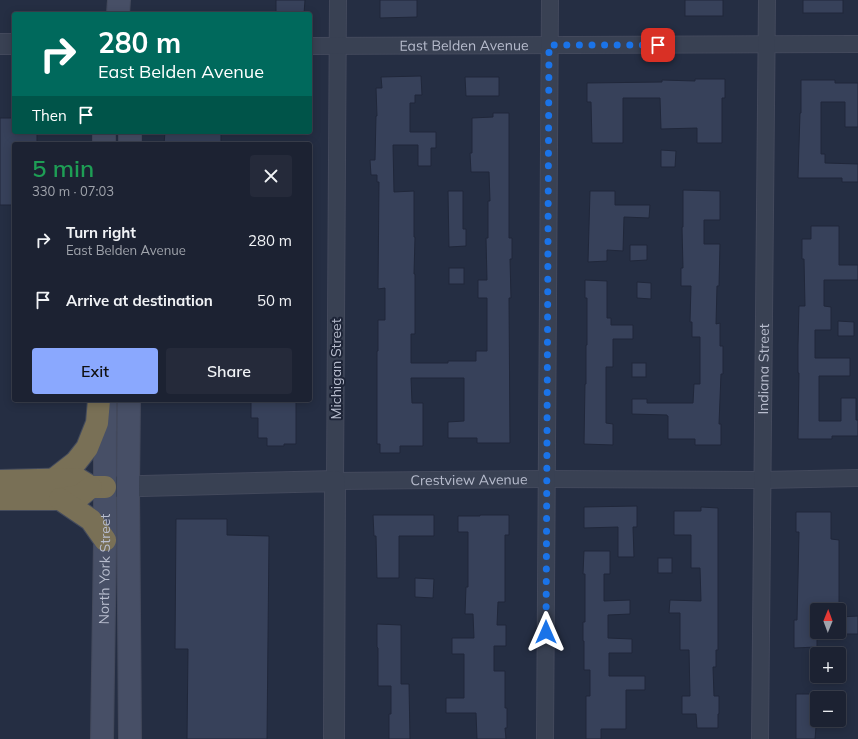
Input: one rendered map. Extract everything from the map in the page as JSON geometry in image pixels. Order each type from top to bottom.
[{"type":"highway","points":[[56,489],[87,448],[97,423],[99,402]]},
{"type":"highway","points":[[0,499],[56,489],[78,479],[98,487]]},
{"type":"highway","points":[[0,481],[56,489],[91,520],[105,540]]},
{"type":"main road","points":[[118,12],[119,0]]},
{"type":"main road","name":"North York Street","points":[[102,739],[105,540],[98,487],[105,402]]},
{"type":"main road","name":"North York Street","points":[[129,402],[128,487],[130,739]]},
{"type":"street","name":"Michigan Street","points":[[334,739],[338,0]]},
{"type":"street","points":[[546,739],[550,0]]},
{"type":"street","name":"Indiana Street","points":[[760,739],[767,0]]},
{"type":"street","points":[[0,44],[12,44]]},
{"type":"street","name":"East Belden Avenue","points":[[312,46],[858,44]]},
{"type":"street","name":"Crestview Avenue","points":[[98,487],[335,481],[547,479],[762,480],[858,478]]},
{"type":"building","points":[[276,0],[305,0],[304,12],[276,12]]},
{"type":"building","points":[[380,0],[417,0],[417,17],[380,18]]},
{"type":"building","points":[[685,0],[723,0],[723,16],[685,16]]},
{"type":"building","points":[[803,0],[843,0],[843,13],[803,13]]},
{"type":"building","points":[[421,76],[422,95],[415,95],[415,103],[410,103],[410,132],[436,132],[436,148],[431,148],[431,166],[418,166],[418,145],[393,145],[394,192],[414,191],[415,334],[411,334],[411,363],[476,361],[476,351],[487,351],[487,298],[478,298],[478,280],[487,280],[486,238],[488,238],[488,201],[490,201],[489,172],[471,172],[470,153],[472,153],[472,118],[493,117],[493,113],[509,113],[509,238],[512,238],[512,259],[510,259],[511,298],[509,298],[510,443],[477,443],[477,438],[448,438],[448,422],[464,421],[464,378],[411,378],[412,403],[423,403],[423,446],[400,446],[400,453],[380,453],[380,444],[377,444],[377,351],[378,320],[385,320],[385,288],[378,289],[379,182],[377,182],[377,175],[371,175],[370,160],[375,160],[377,116],[376,88],[382,88],[381,77]]},
{"type":"building","points":[[465,77],[499,77],[499,96],[466,96]]},
{"type":"building","points":[[695,79],[725,79],[725,98],[722,98],[722,143],[697,143],[697,128],[661,129],[660,98],[623,98],[623,143],[592,143],[591,102],[587,102],[587,83],[662,82],[662,80],[695,81]]},
{"type":"building","points":[[801,80],[835,80],[835,83],[858,83],[858,127],[845,127],[845,102],[821,102],[821,154],[825,154],[825,163],[858,164],[858,182],[842,182],[842,178],[798,178]]},
{"type":"building","points":[[0,118],[12,118],[12,134],[37,134],[37,142],[12,142],[12,205],[0,205]]},
{"type":"building","points":[[165,134],[221,134],[221,142],[164,142]]},
{"type":"building","points":[[661,150],[676,151],[675,167],[661,167]]},
{"type":"building","points":[[683,190],[720,191],[720,220],[704,220],[704,244],[720,244],[716,324],[720,323],[720,346],[723,346],[723,374],[721,374],[719,424],[721,424],[721,445],[695,445],[695,439],[668,439],[667,415],[632,414],[632,399],[647,399],[647,403],[693,403],[694,384],[700,384],[700,337],[692,337],[692,322],[690,322],[691,286],[681,286],[681,268],[683,268]]},
{"type":"building","points":[[448,191],[463,191],[463,229],[466,229],[466,246],[449,247]]},
{"type":"building","points":[[590,191],[615,191],[615,205],[650,205],[649,218],[624,217],[623,251],[607,250],[607,261],[588,262]]},
{"type":"building","points":[[811,226],[839,226],[839,265],[858,265],[858,280],[824,280],[824,306],[831,307],[831,330],[815,330],[815,358],[850,358],[850,376],[819,376],[819,421],[841,421],[841,398],[856,398],[858,436],[832,436],[832,439],[798,439],[799,306],[805,306],[802,239],[811,239]]},
{"type":"building","points":[[630,245],[647,245],[647,260],[630,261]]},
{"type":"building","points":[[449,268],[464,268],[464,284],[449,284]]},
{"type":"building","points":[[585,280],[607,281],[607,318],[611,318],[611,325],[633,325],[633,339],[613,339],[613,367],[606,367],[606,423],[613,424],[613,445],[584,444],[587,345],[587,298],[585,298]]},
{"type":"building","points":[[637,282],[651,283],[651,299],[637,298]]},
{"type":"building","points":[[838,321],[854,322],[854,336],[838,336]]},
{"type":"building","points":[[632,363],[646,363],[646,377],[632,377]]},
{"type":"building","points":[[251,402],[296,402],[296,444],[267,446],[267,438],[258,438],[258,418],[251,418]]},
{"type":"building","points":[[637,506],[637,527],[633,527],[634,557],[618,557],[618,527],[584,528],[584,507]]},
{"type":"building","points":[[701,507],[718,508],[718,650],[716,650],[716,667],[713,667],[714,696],[719,696],[718,728],[697,728],[696,714],[682,714],[682,696],[690,696],[689,650],[680,650],[680,613],[669,613],[670,600],[701,601],[700,568],[691,568],[691,535],[674,535],[674,511],[701,511]]},
{"type":"building","points":[[796,512],[831,512],[831,539],[839,540],[839,603],[810,603],[810,639],[817,639],[817,647],[794,648],[794,620],[797,620],[799,532],[796,532]]},
{"type":"building","points":[[373,515],[434,515],[434,536],[399,536],[399,578],[377,578],[376,536],[374,536]]},
{"type":"building","points":[[509,515],[509,535],[505,535],[505,602],[498,602],[497,625],[506,625],[506,646],[494,646],[494,671],[505,671],[505,708],[507,708],[507,728],[505,728],[506,739],[477,739],[476,713],[446,713],[446,698],[464,698],[464,654],[452,654],[452,638],[474,638],[473,614],[465,614],[466,587],[468,587],[468,532],[458,532],[458,516]]},
{"type":"building","points":[[176,519],[227,519],[227,535],[269,536],[267,739],[187,739],[188,649],[175,649]]},
{"type":"building","points":[[584,551],[610,551],[610,574],[604,574],[604,601],[630,600],[630,614],[608,615],[608,638],[632,639],[632,653],[609,653],[609,676],[645,676],[645,690],[626,690],[626,729],[601,729],[601,739],[586,739],[586,696],[590,696],[590,670],[584,670]]},
{"type":"building","points":[[658,558],[672,558],[672,573],[658,573]]},
{"type":"building","points":[[415,578],[434,579],[433,598],[415,597]]},
{"type":"building","points":[[858,616],[858,634],[846,634],[846,617]]},
{"type":"building","points":[[377,624],[401,625],[401,684],[409,684],[410,739],[389,739],[391,686],[378,686]]},
{"type":"building","points":[[796,694],[810,694],[810,727],[816,727],[815,739],[796,739]]},
{"type":"route","points":[[546,632],[549,45],[658,45]]}]
